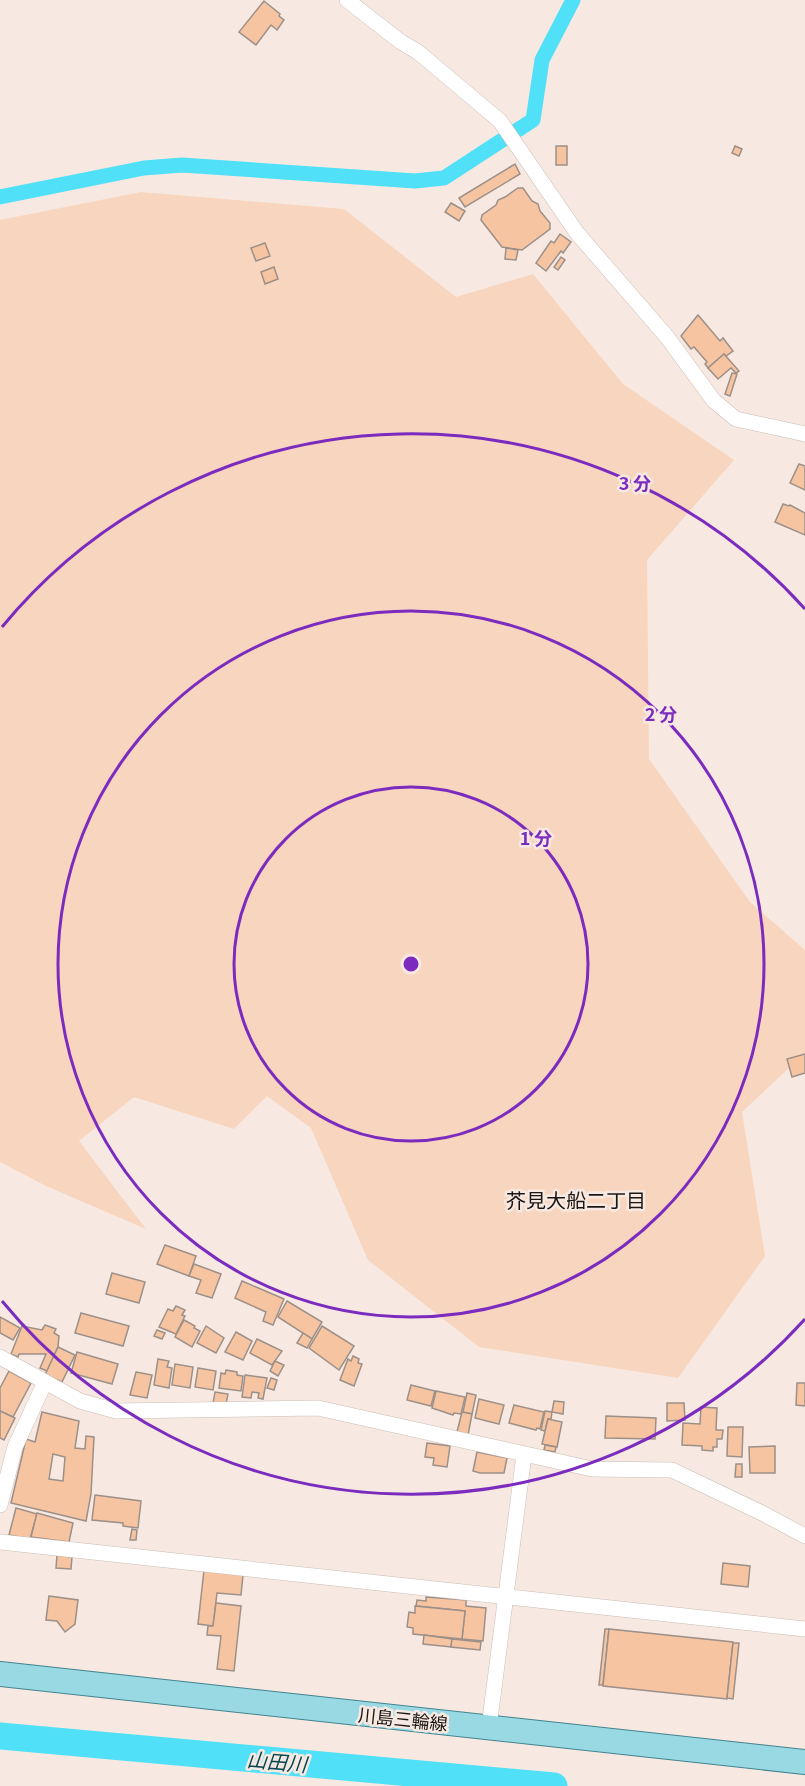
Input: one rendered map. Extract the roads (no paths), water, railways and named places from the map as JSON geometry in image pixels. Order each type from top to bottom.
[{"type":"main road","name":"川島三輪線","points":[[0,1674],[805,1762]]},
{"type":"street","points":[[347,0],[418,52],[500,121],[577,233],[667,338],[714,401],[736,418],[805,434]]},
{"type":"street","points":[[0,1357],[80,1401],[116,1411],[318,1408],[592,1469],[672,1470],[805,1536]]},
{"type":"street","points":[[0,1505],[15,1447],[45,1382]]},
{"type":"street","points":[[489,1727],[524,1455]]},
{"type":"street","points":[[0,1542],[805,1629]]},
{"type":"waterway","points":[[0,197],[144,168],[182,165],[415,181],[444,178],[533,120],[542,60],[573,0]]},
{"type":"waterway","name":"山田川","points":[[0,1736],[554,1786]]},
{"type":"district","name":"芥見大船二丁目","points":[[576,1199]]}]
